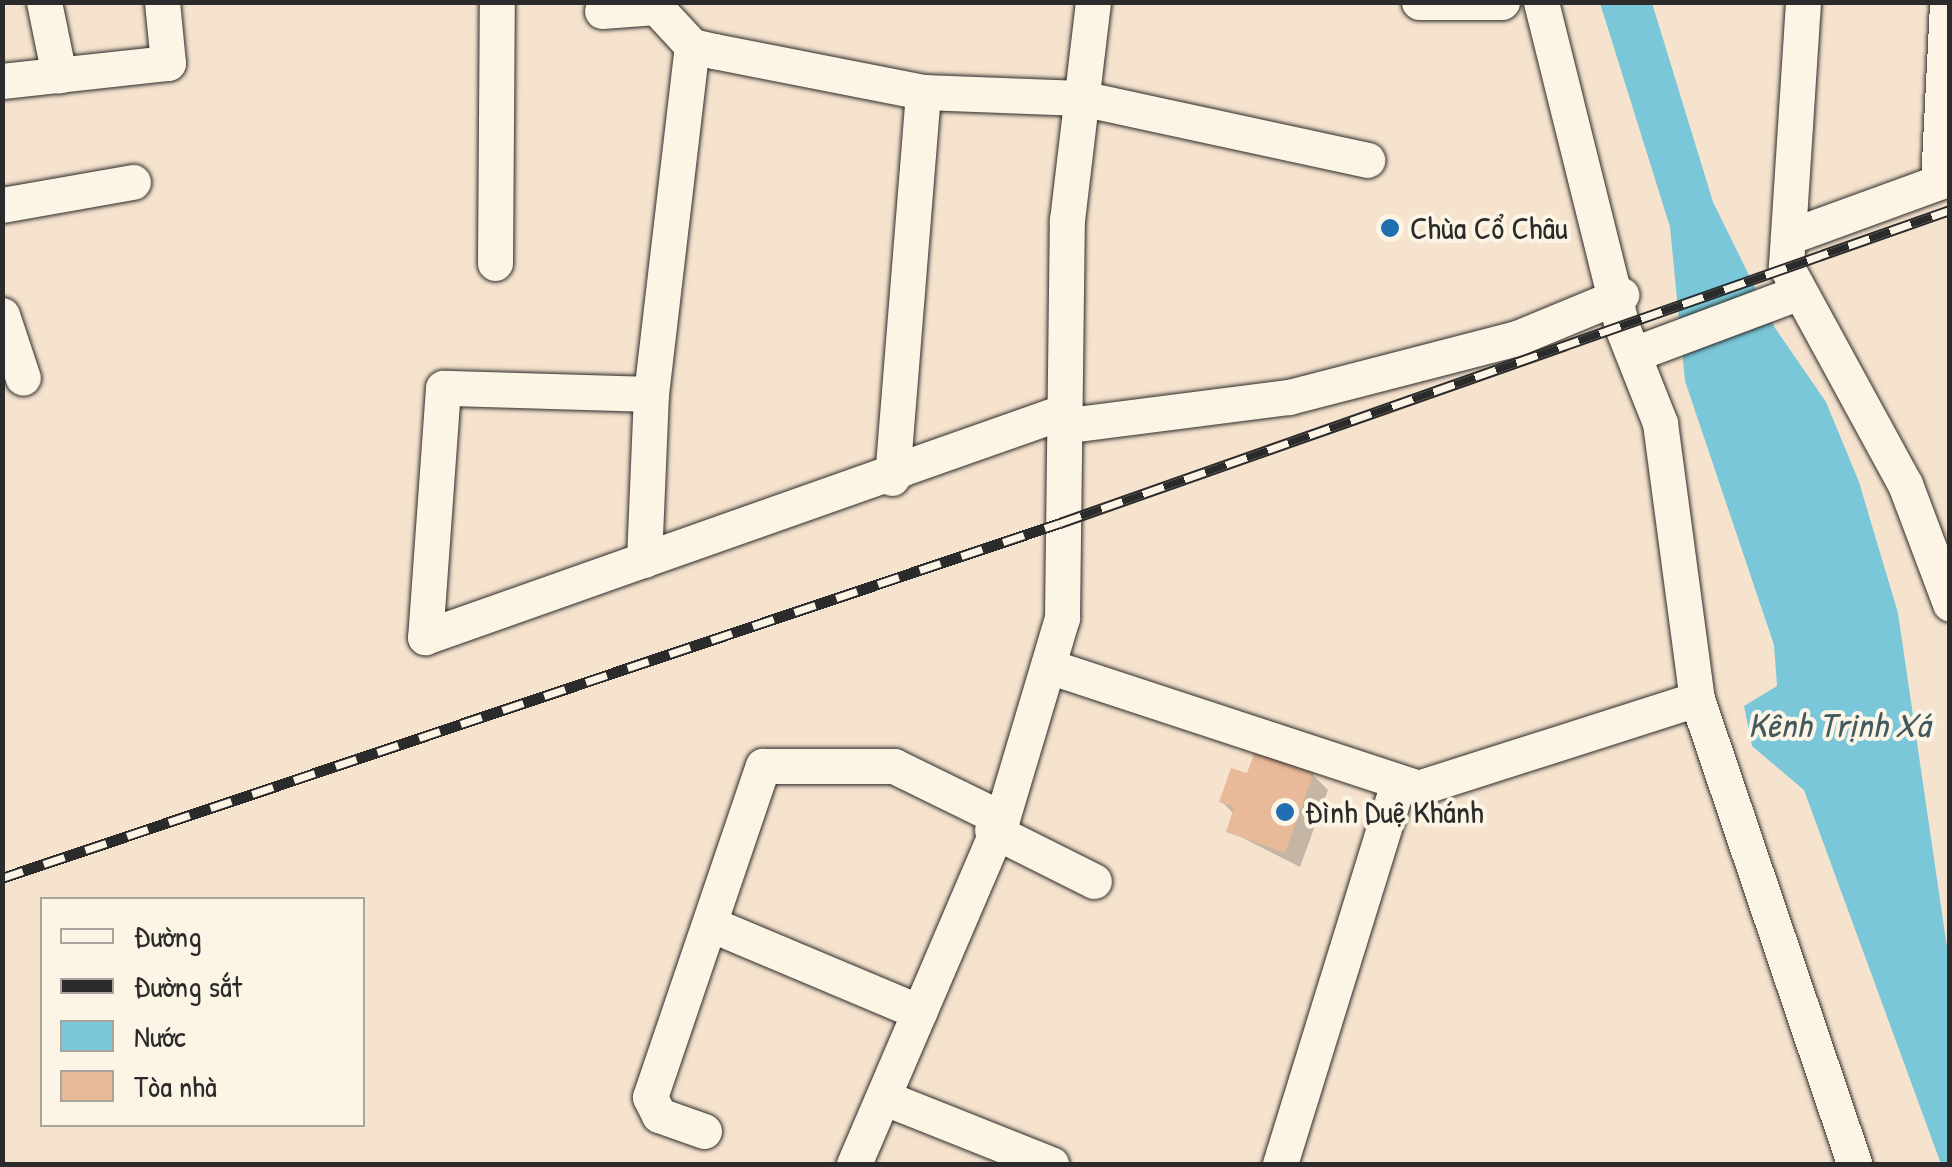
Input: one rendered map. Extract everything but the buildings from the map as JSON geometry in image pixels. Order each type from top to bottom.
[{"type":"street","points":[[44,2],[59,75]]},
{"type":"street","points":[[2,82],[168,63],[162,2]]},
{"type":"street","points":[[495,263],[496,2]]},
{"type":"street","points":[[854,1164],[997,824],[1052,667],[1062,618],[1062,419],[1082,98],[1092,2]]},
{"type":"street","points":[[1418,2],[1502,2]]},
{"type":"street","points":[[1540,2],[1634,354],[1660,423],[1697,699],[1854,1164]]},
{"type":"street","points":[[1803,2],[1788,237],[1796,293],[1905,484],[1950,604]]},
{"type":"street","points":[[1788,237],[1944,180],[1947,2]]},
{"type":"street","points":[[602,11],[656,7],[692,46],[923,92],[1082,98],[1367,160]]},
{"type":"street","points":[[644,560],[652,394],[692,46]]},
{"type":"street","points":[[892,478],[923,92]]},
{"type":"street","points":[[2,205],[133,182]]},
{"type":"street","points":[[1634,354],[1796,293]]},
{"type":"street","points":[[652,394],[443,388],[425,637],[1062,419],[1289,397],[1517,338],[1621,296]]},
{"type":"street","points":[[2,314],[23,378]]},
{"type":"street","points":[[1052,667],[1397,786],[1418,788],[1697,699]]},
{"type":"street","points":[[704,1131],[659,1114],[650,1097],[762,766],[894,766],[1094,881]]},
{"type":"street","points":[[1280,1164],[1397,786]]},
{"type":"street","points":[[710,924],[919,1012]]},
{"type":"street","points":[[884,1098],[1051,1164]]},
{"type":"water","name":"Kênh Trịnh Xá","points":[[1600,3],[1652,3],[1713,202],[1775,328],[1826,402],[1859,482],[1898,613],[1949,961],[1949,1164],[1941,1164],[1804,790],[1752,746],[1744,706],[1777,686],[1774,645],[1685,381],[1670,227]]},
{"type":"railway","points":[[2,878],[1060,523],[1950,210]]},
{"type":"place","name":"Chùa Cổ Châu","points":[[1390,228]]},
{"type":"place","name":"Đình Duệ Khánh","points":[[1285,812]]}]
